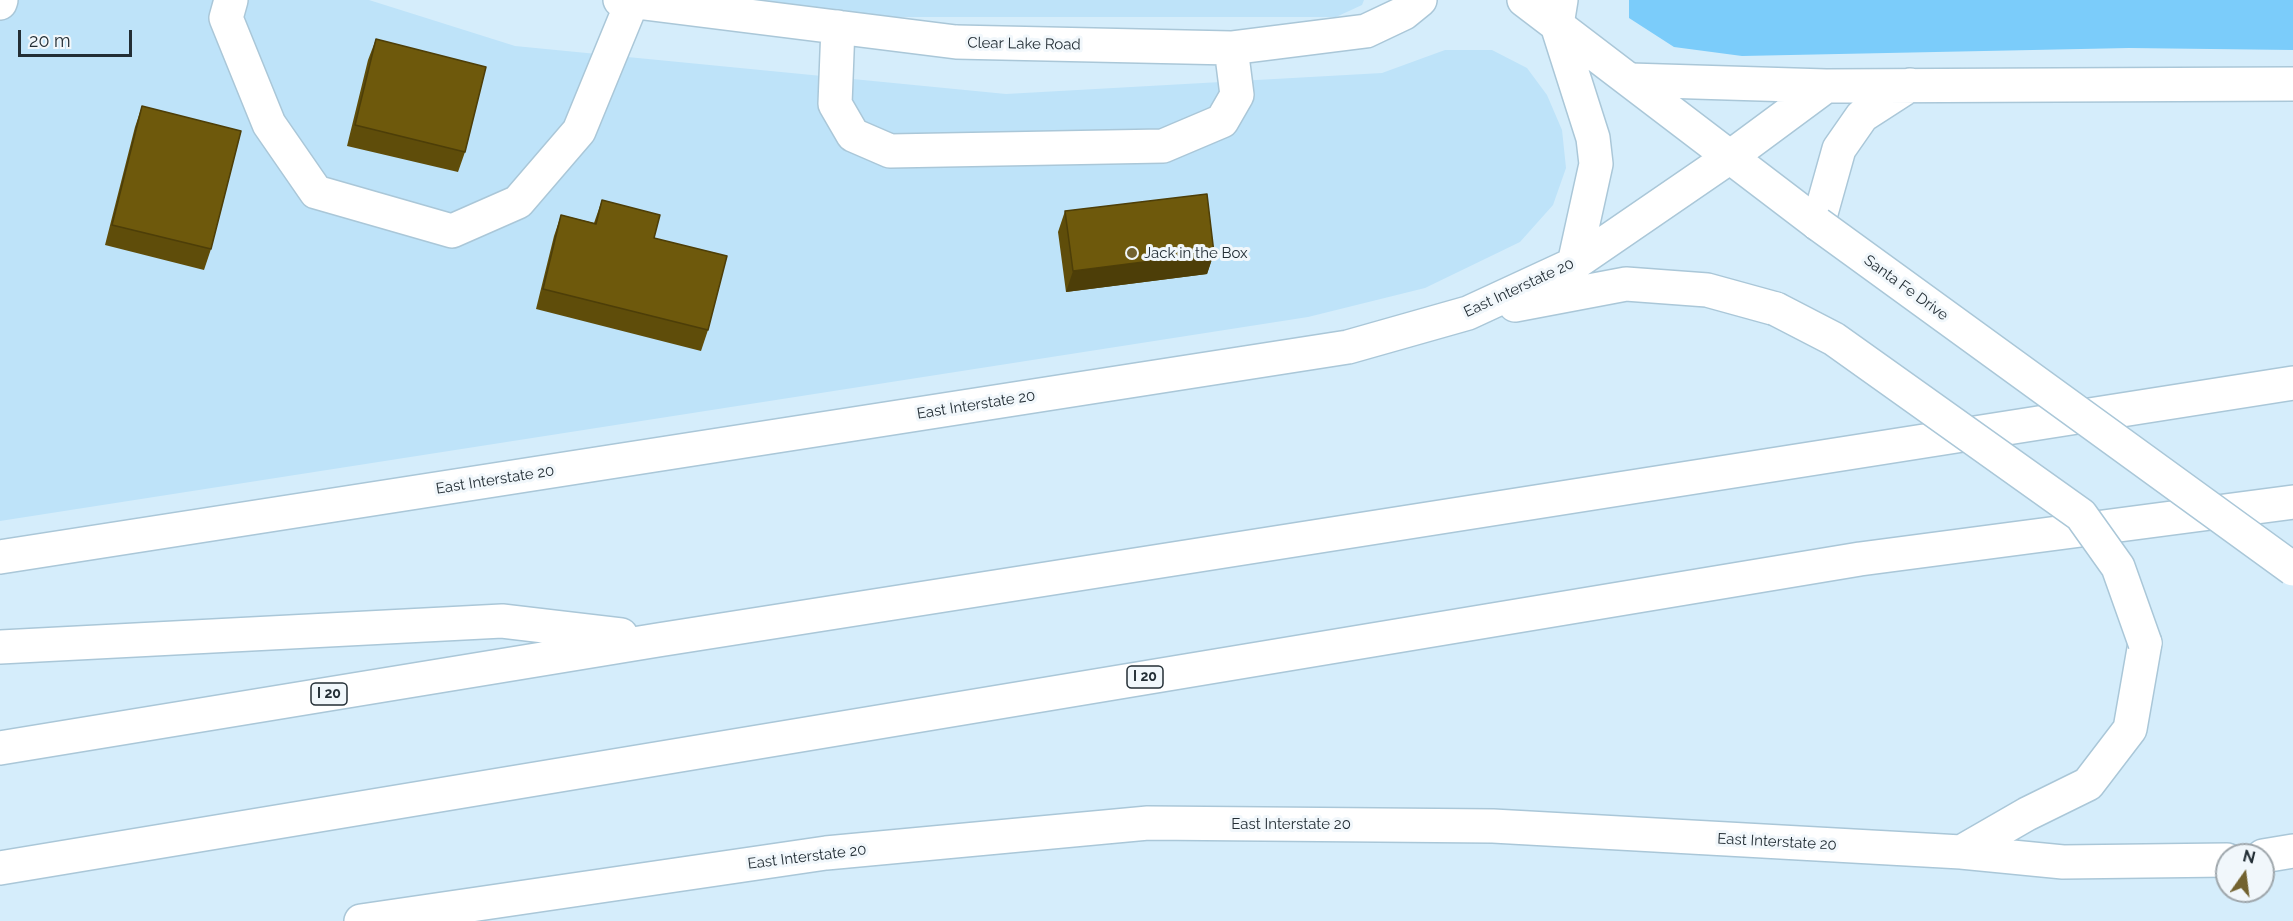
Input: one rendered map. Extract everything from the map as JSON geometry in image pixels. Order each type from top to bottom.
[{"type":"main road","points":[[231,0],[226,18],[269,124],[316,192],[452,231],[518,202],[579,131],[626,1]]},
{"type":"main road","name":"Clear Lake Road","points":[[626,1],[956,42],[1231,48],[1366,32],[1404,13],[1420,0]]},
{"type":"main road","name":"Santa Fe Drive","points":[[1524,0],[1559,12],[1630,80],[1730,158],[2293,569]]},
{"type":"main road","points":[[1559,12],[1593,138],[1596,164],[1574,264]]},
{"type":"main road","points":[[838,27],[835,104],[853,135],[890,151],[1163,147],[1222,121],[1237,95],[1231,48]]},
{"type":"main road","points":[[1630,80],[1826,86],[2293,84]]},
{"type":"main road","points":[[1818,224],[1839,149],[1862,116],[1910,85]]},
{"type":"main road","name":"East Interstate 20","points":[[0,557],[1348,347],[1468,313],[1574,264],[1730,158],[1826,86]]},
{"type":"main road","points":[[1468,313],[1626,284],[1707,290],[1776,309],[1834,339],[2081,515],[2118,567],[2145,643],[2130,729],[2088,784],[2027,814],[1961,852]]},
{"type":"main road","name":"I 20","points":[[0,748],[658,640],[2293,383]]},
{"type":"main road","name":"I 20","points":[[0,868],[1860,559],[2293,502]]},
{"type":"main road","points":[[0,647],[502,621],[658,640]]},
{"type":"main road","name":"East Interstate 20","points":[[361,921],[826,853],[1148,823],[1492,826],[1961,852],[2063,862],[2215,860]]},
{"type":"main road","points":[[2275,854],[2293,851]]},
{"type":"shaded area","points":[[0,0],[369,0],[515,46],[1006,94],[1382,73],[1445,50],[1492,50],[1527,68],[1547,95],[1562,130],[1566,168],[1553,205],[1520,242],[1425,288],[1308,317],[0,521]]},
{"type":"shaded area","points":[[708,0],[1364,0],[1362,5],[1336,17],[823,17]]},
{"type":"shaded area","points":[[1629,0],[2293,0],[2293,50],[2129,48],[1742,56],[1674,47],[1629,18]]},
{"type":"building","points":[[376,39],[486,67],[465,152],[355,125]]},
{"type":"building","points":[[142,106],[241,131],[211,249],[112,225]]},
{"type":"building","name":"Jack in the Box","points":[[1207,194],[1214,253],[1073,271],[1065,211]]},
{"type":"building","points":[[602,200],[660,215],[654,238],[727,256],[708,330],[543,289],[561,215],[596,224]]},
{"type":"place","name":"Jack in the Box","points":[[1132,253]]}]
